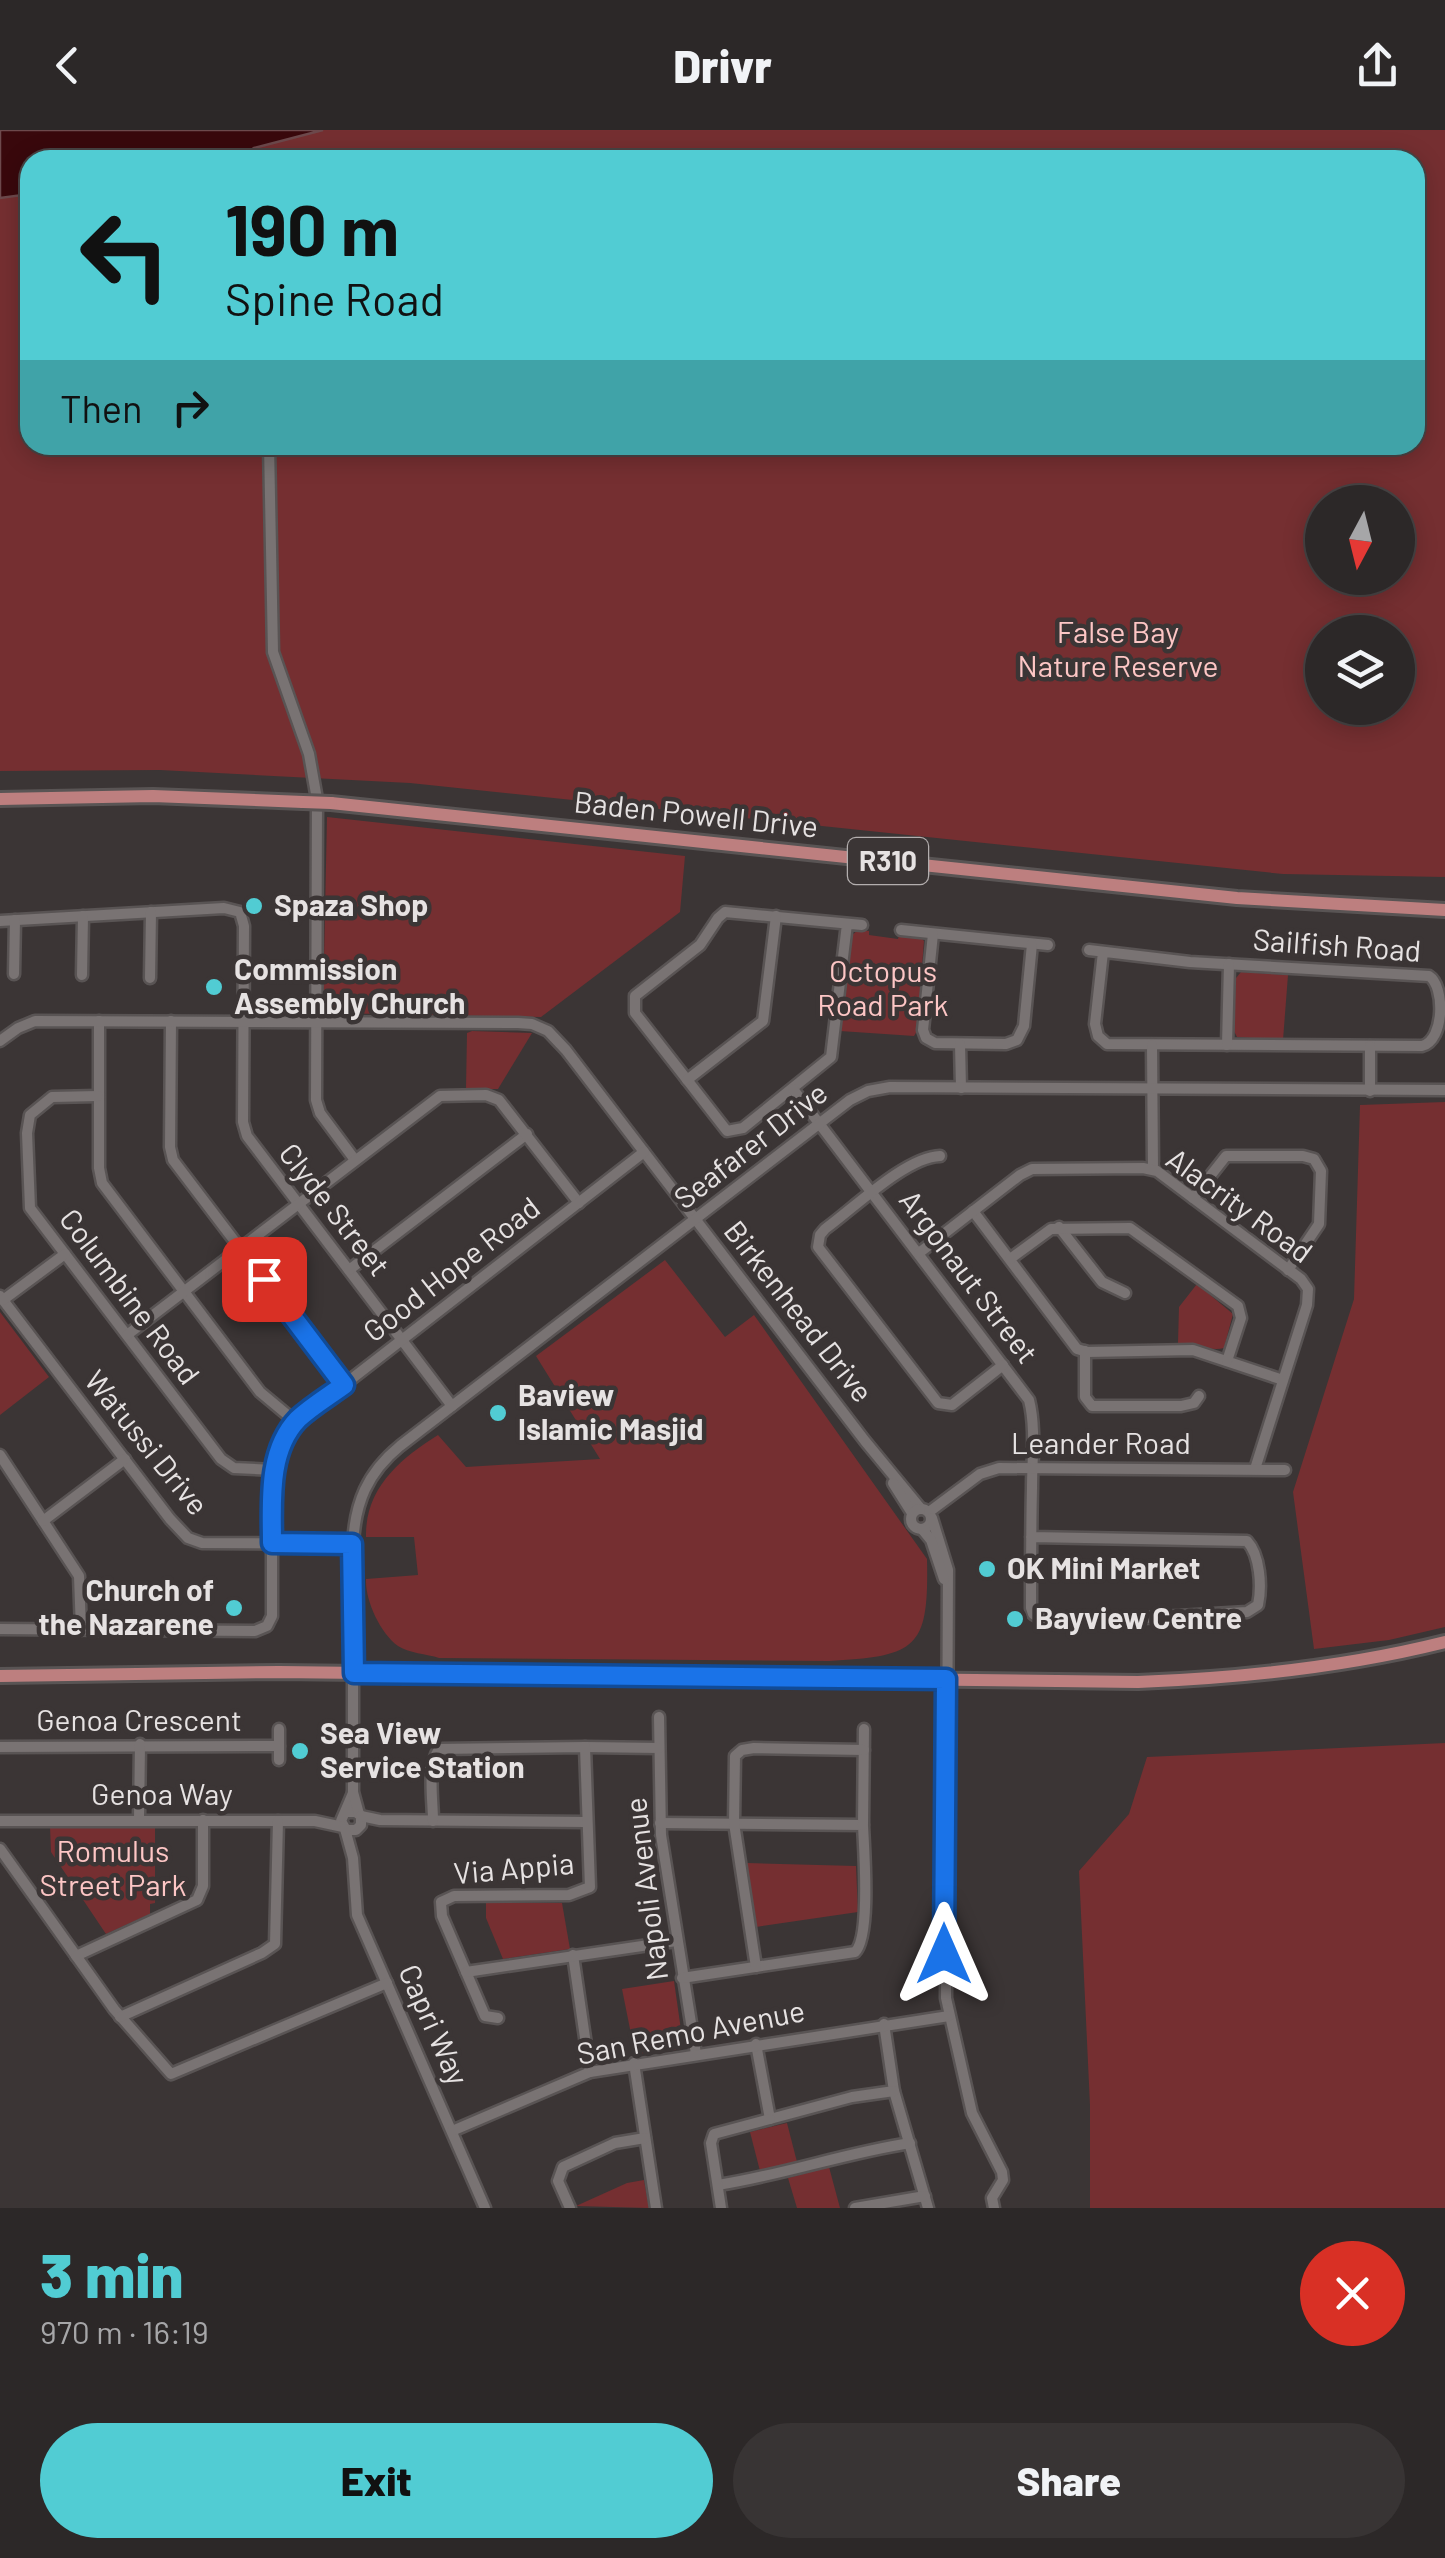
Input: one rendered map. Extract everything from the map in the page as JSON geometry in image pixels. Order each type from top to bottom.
[{"type":"main road","name":"Baden Powell Drive","points":[[0,799],[140,796],[331,803],[1237,898],[1445,910]]},
{"type":"main road","points":[[0,1676],[354,1673],[1109,1682],[1194,1679],[1338,1663],[1445,1642]]},
{"type":"street","points":[[269,455],[272,652],[310,754],[316,784],[318,1108],[356,1160]]},
{"type":"street","name":"Clyde Street","points":[[151,912],[224,908],[240,912],[244,926],[246,1136],[452,1406]]},
{"type":"street","points":[[0,921],[151,912],[150,978]]},
{"type":"street","points":[[847,924],[831,1058],[743,1128],[730,1132],[723,1128],[634,1013],[634,996],[700,945],[722,914],[730,912],[776,916],[847,924],[862,926]]},
{"type":"street","points":[[82,975],[83,916]]},
{"type":"street","points":[[687,1080],[763,1021],[776,916]]},
{"type":"street","points":[[14,974],[15,920]]},
{"type":"street","points":[[901,930],[1048,945]]},
{"type":"street","points":[[933,934],[924,1034],[935,1043],[1012,1043],[1022,1033],[1032,944]]},
{"type":"street","name":"Sailfish Road","points":[[1089,950],[1229,964],[1424,975],[1436,979],[1442,989],[1440,1030],[1434,1042],[1422,1046],[1113,1045],[1098,1036],[1095,1024],[1103,952]]},
{"type":"street","points":[[1226,1046],[1229,964]]},
{"type":"street","points":[[0,1042],[35,1020],[243,1022]]},
{"type":"street","points":[[99,1021],[98,1168],[102,1183],[260,1392],[296,1422]]},
{"type":"street","points":[[172,1021],[172,1154],[344,1385]]},
{"type":"street","name":"Birkenhead Drive","points":[[243,1022],[521,1023],[540,1027],[557,1038],[924,1513],[945,1554],[947,1590],[944,1954],[949,2016],[976,2122],[1002,2172],[1003,2180],[992,2198],[994,2208]]},
{"type":"street","points":[[960,1044],[961,1088]]},
{"type":"street","points":[[1152,1045],[1153,1169]]},
{"type":"street","points":[[1370,1046],[1370,1090]]},
{"type":"street","name":"Seafarer Drive","points":[[354,1673],[352,1544],[356,1508],[372,1474],[394,1450],[819,1123],[868,1091],[890,1087],[1445,1090]]},
{"type":"street","name":"Argonaut Street","points":[[793,1089],[1029,1400],[1031,1608],[1033,1614],[1043,1620],[1144,1618],[1247,1612],[1258,1605],[1254,1550],[1247,1541],[1031,1537]]},
{"type":"street","points":[[126,1335],[432,1100],[448,1094],[494,1097],[504,1105],[579,1203]]},
{"type":"street","name":"Columbine Road","points":[[98,1096],[52,1097],[33,1110],[28,1122],[28,1203],[226,1464],[274,1470]]},
{"type":"street","points":[[349,1270],[527,1134]]},
{"type":"street","name":"Good Hope Road","points":[[81,1630],[263,1629],[272,1616],[274,1470],[296,1422],[644,1152]]},
{"type":"street","points":[[940,1156],[926,1156],[913,1162],[825,1229],[820,1235],[820,1250],[938,1403],[952,1405],[1003,1365]]},
{"type":"street","points":[[1194,1198],[1226,1156],[1314,1159],[1321,1171],[1319,1224],[1288,1270]]},
{"type":"street","name":"Alacrity Road","points":[[919,1253],[1020,1175],[1032,1170],[1153,1169],[1288,1270],[1305,1284],[1309,1294],[1256,1469]]},
{"type":"street","points":[[973,1211],[1074,1346],[1084,1351],[1192,1350],[1283,1380]]},
{"type":"street","points":[[1010,1259],[1044,1232],[1058,1227],[1136,1230],[1238,1306],[1240,1318],[1227,1361]]},
{"type":"street","points":[[1058,1227],[1102,1282],[1126,1293]]},
{"type":"street","points":[[2,1298],[65,1254]]},
{"type":"street","name":"Watussi Drive","points":[[2,1298],[188,1538],[202,1543],[352,1544]]},
{"type":"street","points":[[1084,1351],[1084,1397],[1092,1406],[1181,1406],[1194,1403],[1200,1396]]},
{"type":"street","points":[[0,1455],[79,1576],[81,1630],[0,1629]]},
{"type":"street","points":[[43,1521],[125,1458]]},
{"type":"street","name":"Leander Road","points":[[922,1529],[930,1524],[924,1513],[988,1470],[1286,1470]]},
{"type":"street","name":"Birkenhead Drive","points":[[924,1513],[913,1526],[922,1529],[931,1540],[947,1590]]},
{"type":"street","name":"Capri Way","points":[[353,1858],[360,1821],[353,1792],[354,1673]]},
{"type":"street","name":"Napoli Avenue","points":[[660,1717],[660,1823],[696,2054]]},
{"type":"street","points":[[279,1729],[279,1760]]},
{"type":"street","points":[[682,1978],[860,1949],[864,1930],[864,1729]]},
{"type":"street","points":[[139,1819],[140,1744]]},
{"type":"street","name":"Genoa Crescent","points":[[0,1747],[279,1746]]},
{"type":"street","points":[[585,1748],[585,1822]]},
{"type":"street","points":[[433,1821],[432,1766],[439,1749],[659,1748]]},
{"type":"street","points":[[756,1967],[734,1823],[733,1765],[742,1750],[864,1750]]},
{"type":"street","name":"Capri Way","points":[[353,1792],[344,1821],[353,1858],[357,1915],[486,2208]]},
{"type":"street","points":[[76,1956],[197,1900],[203,1886],[204,1820]]},
{"type":"street","name":"Genoa Way","points":[[0,1821],[585,1822]]},
{"type":"street","points":[[120,2017],[262,1954],[275,1944],[278,1821]]},
{"type":"street","points":[[344,1821],[353,1832],[360,1821]]},
{"type":"street","name":"Via Appia","points":[[466,1972],[440,1909],[443,1900],[454,1896],[550,1896],[586,1891],[592,1876],[585,1822]]},
{"type":"street","points":[[660,1823],[864,1825]]},
{"type":"street","points":[[0,1849],[120,2017],[168,2072],[176,2075],[387,1983]]},
{"type":"street","points":[[498,2018],[485,2016],[466,1972],[676,1941]]},
{"type":"street","points":[[573,1956],[590,2072]]},
{"type":"street","name":"San Remo Avenue","points":[[452,2131],[590,2072],[949,2016]]},
{"type":"street","points":[[884,2024],[894,2092],[928,2208]]},
{"type":"street","points":[[756,2044],[770,2119]]},
{"type":"street","points":[[634,2064],[656,2208]]},
{"type":"street","points":[[721,2208],[711,2143],[714,2134],[852,2097],[894,2092]]},
{"type":"street","points":[[570,2208],[558,2181],[560,2170],[616,2144],[645,2138]]},
{"type":"street","points":[[718,2185],[755,2180],[861,2150],[910,2142]]},
{"type":"street","points":[[855,2208],[924,2196]]},
{"type":"green space","name":"False Bay Nature Reserve","points":[[75,130],[1445,130],[1445,877],[1283,874],[410,783],[160,770],[0,771],[0,135]]},
{"type":"green space","points":[[327,817],[685,856],[680,912],[541,1017],[331,1013],[323,1007]]},
{"type":"green space","name":"Octopus Road Park","points":[[858,930],[898,939],[899,935],[920,937],[924,941],[914,1036],[840,1031],[851,936]]},
{"type":"green space","points":[[1241,972],[1288,975],[1283,1040],[1237,1037],[1233,1029],[1236,978]]},
{"type":"green space","points":[[467,1033],[532,1033],[498,1089],[466,1089]]},
{"type":"green space","points":[[1445,1102],[1445,1627],[1389,1640],[1314,1649],[1293,1492],[1354,1299],[1360,1105]]},
{"type":"green space","points":[[665,1260],[725,1337],[754,1315],[927,1559],[925,1612],[912,1642],[882,1656],[829,1661],[439,1658],[398,1646],[375,1616],[366,1579],[418,1575],[414,1537],[366,1537],[371,1504],[378,1490],[398,1465],[438,1435],[466,1467],[600,1459],[536,1356]]},
{"type":"green space","points":[[1197,1284],[1233,1314],[1224,1348],[1178,1343],[1179,1307]]},
{"type":"green space","points":[[0,1312],[49,1377],[0,1415]]},
{"type":"green space","points":[[1445,1743],[1445,2208],[1090,2208],[1090,2105],[1079,1871],[1129,1814],[1147,1757]]},
{"type":"green space","name":"Romulus Street Park","points":[[155,1825],[155,1903],[150,1904],[150,1914],[106,1934],[51,1852],[50,1826]]},
{"type":"green space","points":[[747,1863],[856,1866],[858,1912],[756,1927]]},
{"type":"green space","points":[[486,1903],[562,1903],[570,1949],[503,1959],[486,1918]]},
{"type":"green space","points":[[674,1981],[683,2044],[675,2050],[635,2054],[622,1989]]},
{"type":"green space","points":[[787,2123],[797,2162],[760,2171],[750,2132]]},
{"type":"green space","points":[[829,2167],[840,2208],[797,2208],[788,2178]]},
{"type":"green space","points":[[644,2180],[649,2208],[576,2206],[627,2183]]},
{"type":"shaded area","points":[[0,130],[323,130],[251,150],[20,150],[20,195],[0,198]]},
{"type":"place","name":"Spaza Shop","points":[[254,906]]},
{"type":"place","name":"Commission Assembly Church","points":[[214,987]]},
{"type":"place","name":"Baview Islamic Masjid","points":[[498,1413]]},
{"type":"place","name":"OK Mini Market","points":[[987,1569]]},
{"type":"place","name":"Church of the Nazarene","points":[[234,1608]]},
{"type":"place","name":"Bayview Centre","points":[[1015,1619]]},
{"type":"place","name":"Sea View Service Station","points":[[300,1751]]},
{"type":"route","points":[[264,1279],[344,1385],[296,1422],[279,1455],[272,1478],[272,1543],[352,1544],[354,1673],[946,1679],[944,1954]]}]
